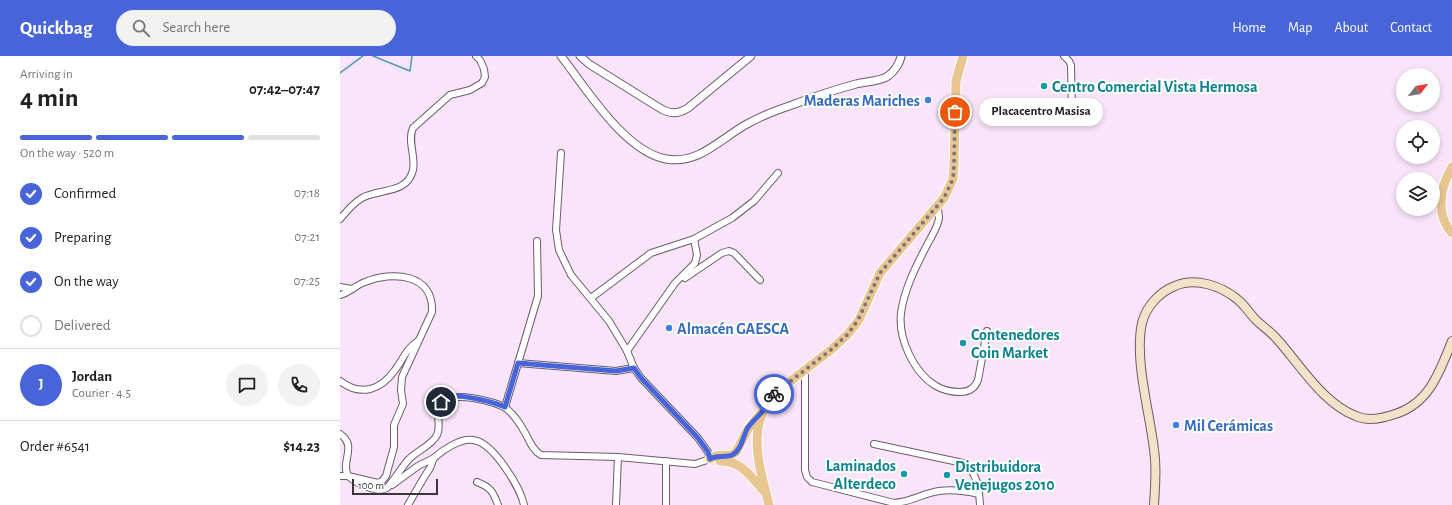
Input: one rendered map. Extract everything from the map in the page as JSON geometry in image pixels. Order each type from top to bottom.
[{"type":"main road","points":[[769,505],[758,458],[756,441],[757,429],[763,412],[771,397],[832,349],[848,334],[858,320],[880,273],[944,198],[953,179],[956,81],[963,56]]},
{"type":"main road","points":[[1452,167],[1443,190],[1441,205],[1442,217],[1452,233]]},
{"type":"main road","points":[[1154,505],[1155,451],[1143,381],[1141,330],[1144,316],[1153,302],[1168,289],[1176,285],[1194,282],[1217,287],[1228,293],[1238,300],[1255,319],[1275,337],[1330,400],[1345,411],[1365,419],[1395,415],[1419,401],[1427,394],[1439,373],[1452,341]]},
{"type":"main road","points":[[710,459],[716,456],[732,455],[736,452],[748,429],[763,412]]},
{"type":"main road","points":[[710,459],[734,462],[747,473],[767,495]]},
{"type":"street","points":[[340,219],[352,205],[362,198],[374,193],[384,192],[396,188],[408,180],[413,170],[410,135],[413,128],[450,95],[470,90],[482,83],[485,77],[484,69],[480,60],[476,56]]},
{"type":"street","points":[[562,56],[610,121],[625,136],[655,156],[665,159],[692,157],[711,149],[747,124],[789,106],[824,93],[888,77],[895,68],[901,56]]},
{"type":"street","points":[[580,56],[589,64],[666,112],[674,113],[682,112],[688,108],[751,56]]},
{"type":"street","points":[[1064,56],[1071,65],[1072,111]]},
{"type":"street","points":[[387,488],[409,459],[437,436],[439,429],[437,418],[441,402],[446,398],[453,396],[488,401],[505,407],[518,421],[534,449],[541,455],[618,457],[695,464],[710,459],[708,452],[698,438],[641,378],[634,368],[628,351],[609,321],[571,275],[559,250],[556,230],[561,153]]},
{"type":"street","points":[[591,298],[651,254],[694,239],[732,218],[754,202],[778,173]]},
{"type":"street","points":[[937,206],[939,217],[936,226],[914,273],[904,300],[900,326],[905,344],[913,362],[926,379],[937,387],[949,391],[961,392],[970,390],[976,386],[987,331]]},
{"type":"street","points":[[628,351],[674,286],[695,263],[697,255],[694,239]]},
{"type":"street","points":[[505,407],[538,296],[537,241]]},
{"type":"street","points":[[674,286],[722,253],[729,251],[734,252],[760,280]]},
{"type":"street","points":[[340,295],[364,282],[383,276],[404,276],[419,281],[425,288],[433,304],[432,312],[402,377],[402,404],[394,425],[394,447],[386,476],[378,483],[348,476],[340,476]]},
{"type":"street","points":[[340,287],[352,289]]},
{"type":"street","points":[[340,381],[357,390],[377,388],[395,370],[410,347],[418,341]]},
{"type":"street","points":[[518,363],[616,371],[634,368]]},
{"type":"street","points":[[805,369],[805,470],[807,476],[812,482],[894,503],[905,502],[938,491],[966,491],[979,494]]},
{"type":"street","points":[[340,434],[348,443],[345,465],[346,473],[357,482],[377,490],[387,488],[418,466],[459,443],[472,439],[481,442],[488,447],[515,482],[524,505]]},
{"type":"street","points":[[874,444],[963,464],[975,475],[980,505]]},
{"type":"street","points":[[616,505],[618,457]]},
{"type":"street","points":[[408,505],[434,458]]},
{"type":"street","points":[[666,461],[666,505]]},
{"type":"street","points":[[477,482],[487,486],[490,489],[498,505]]},
{"type":"waterway","points":[[340,73],[363,56]]},
{"type":"waterway","points":[[373,56],[410,71],[412,56]]},
{"type":"way so far","points":[[774,394],[832,349],[848,334],[858,320],[880,273],[944,198],[953,179],[955,112]]},
{"type":"place","name":"Centro Comercial Vista Hermosa","points":[[1044,86]]},
{"type":"place","name":"Maderas Mariches","points":[[928,100]]},
{"type":"place","name":"Placacentro Masisa","points":[[955,112]]},
{"type":"place","name":"Almacén GAESCA","points":[[669,328]]},
{"type":"place","name":"Contenedores Coin Market","points":[[963,343]]},
{"type":"place","name":"Mil Cerámicas","points":[[1176,425]]},
{"type":"place","name":"Laminados Alterdeco","points":[[904,474]]},
{"type":"place","name":"Distribuidora Venejugos 2010","points":[[947,475]]},
{"type":"route","points":[[441,402],[446,398],[453,396],[488,401],[505,407],[518,363],[616,371],[634,368],[641,378],[698,438],[708,452],[710,459],[716,456],[726,457],[736,452],[753,421],[763,412],[765,405],[774,394]]}]
